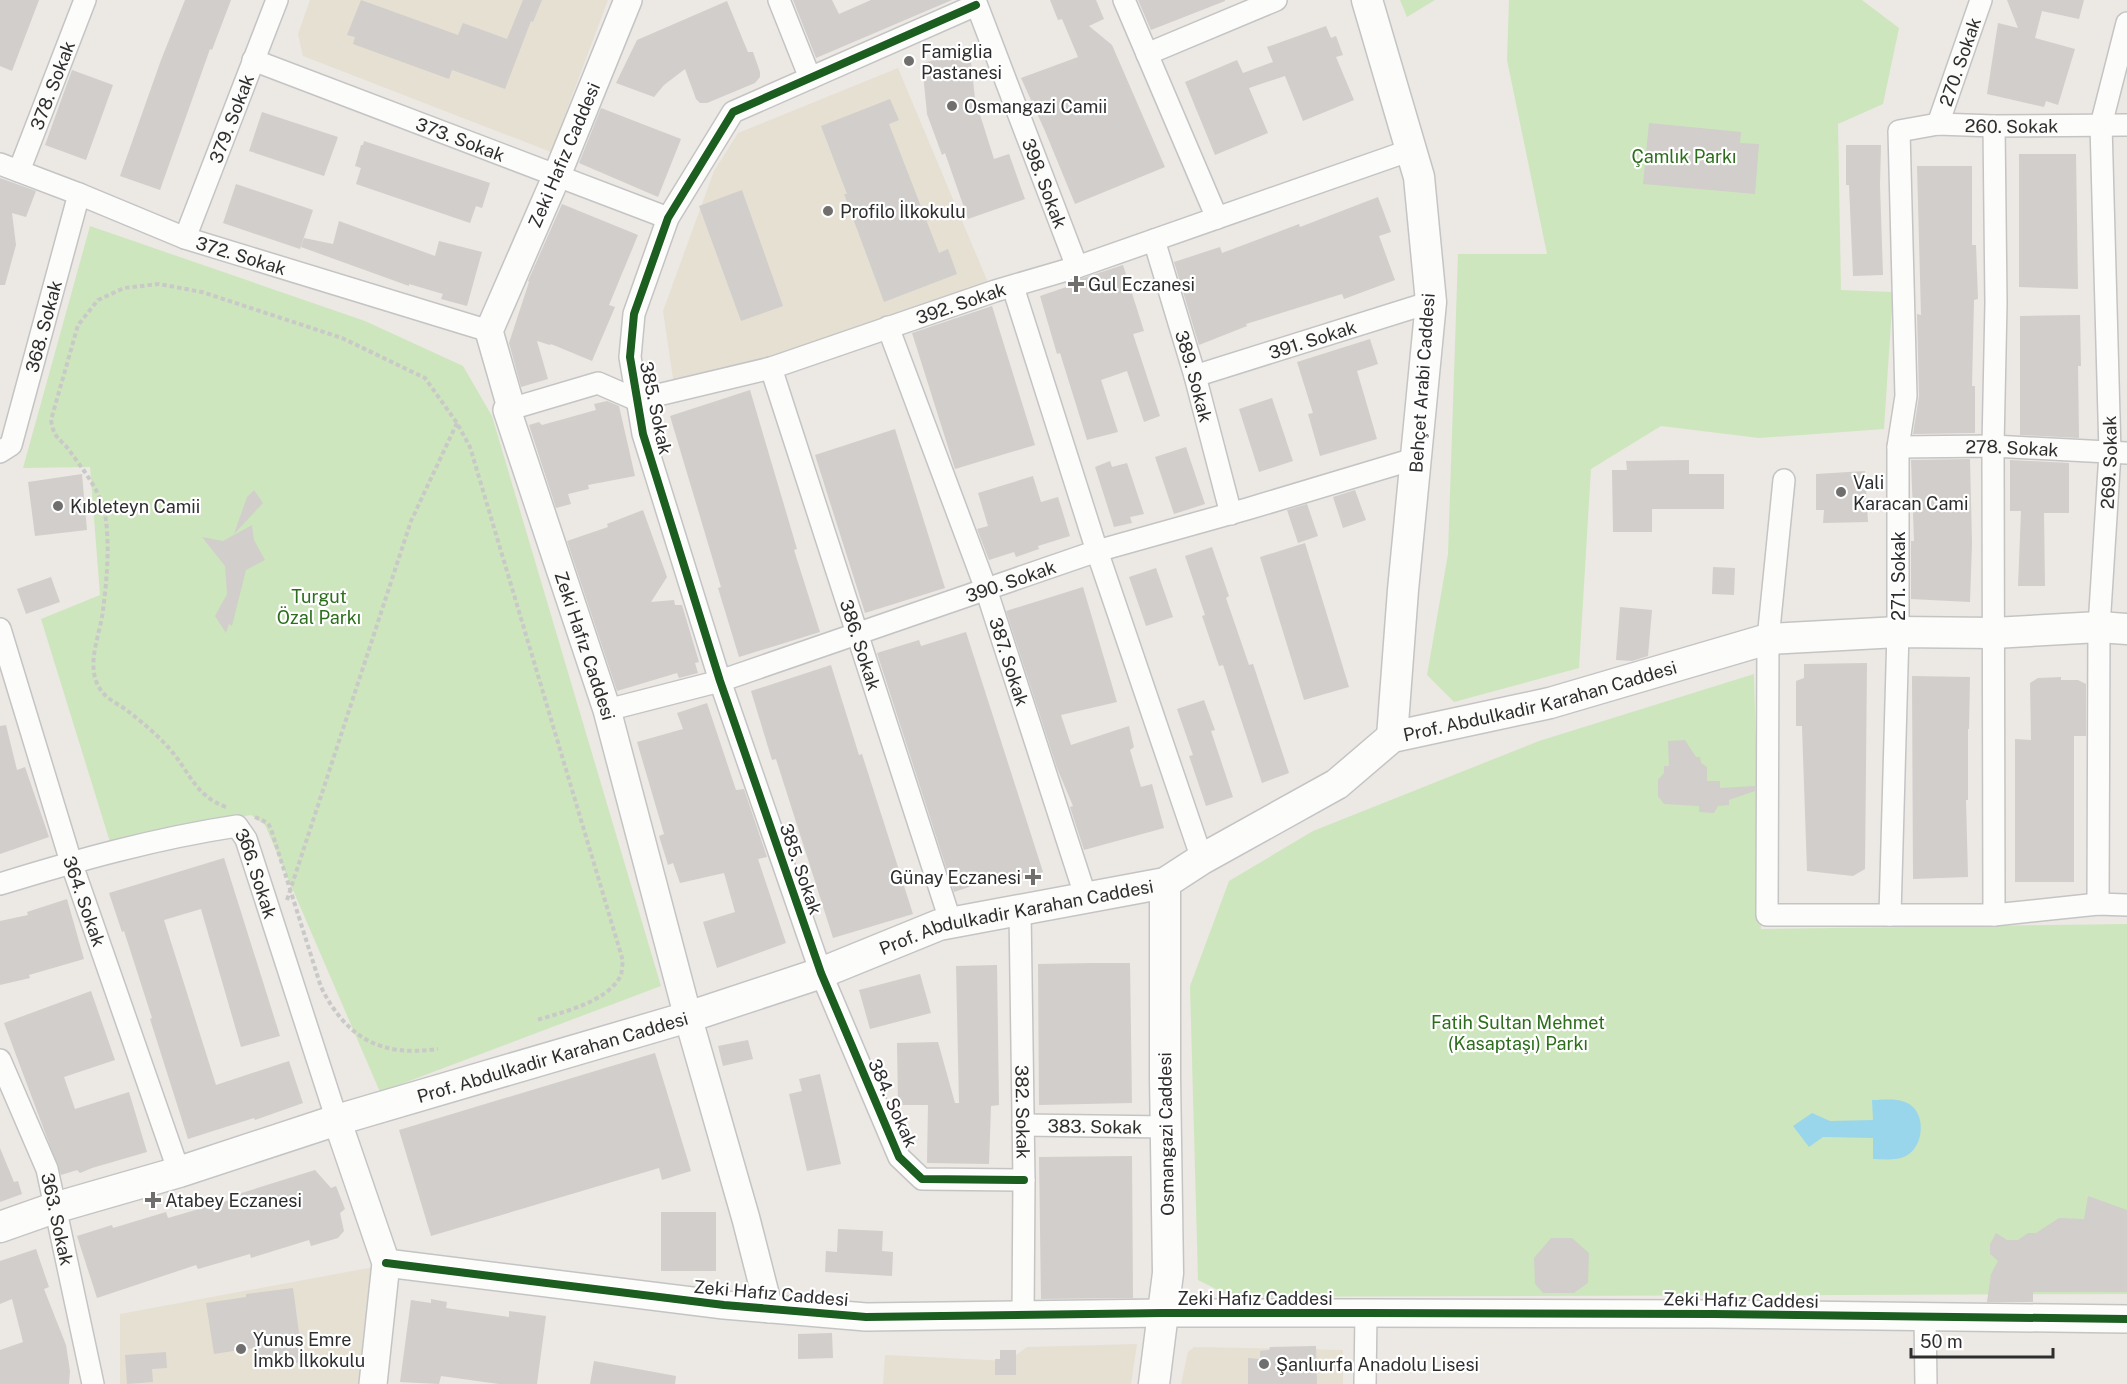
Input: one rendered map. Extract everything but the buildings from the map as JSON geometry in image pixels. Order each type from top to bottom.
[{"type":"main road","name":"Behçet Arabi Caddesi","points":[[1367,0],[1419,177],[1431,302],[1403,590],[1392,737]]},
{"type":"main road","name":"Prof. Abdulkadir Karahan Caddesi","points":[[0,1227],[54,1208],[179,1172],[338,1120],[688,1017],[821,973],[939,925],[1165,883],[1202,859],[1337,784],[1392,737],[1550,703],[1768,639],[1898,632],[1994,633],[2113,628]]},
{"type":"main road","name":"Osmangazi Caddesi","points":[[1154,1384],[1168,1273],[1165,883]]},
{"type":"street","name":"378. Sokak","points":[[9,168],[85,0]]},
{"type":"street","name":"379. Sokak","points":[[185,238],[277,0]]},
{"type":"street","name":"Zeki Hafız Caddesi","points":[[628,0],[557,175],[489,331],[510,404],[507,410],[607,710],[688,1017],[746,1219],[769,1309]]},
{"type":"street","points":[[778,0],[810,78]]},
{"type":"street","points":[[1124,0],[1217,218]]},
{"type":"street","points":[[1147,54],[1276,0]]},
{"type":"street","name":"270. Sokak","points":[[1938,124],[1981,0]]},
{"type":"street","name":"385. Sokak","points":[[821,973],[720,681],[643,434],[630,357],[634,315],[668,218],[733,112],[976,3]]},
{"type":"street","name":"398. Sokak","points":[[976,3],[1077,267]]},
{"type":"street","name":"269. Sokak","points":[[2098,904],[2113,628],[2118,453],[2101,125],[2127,22]]},
{"type":"street","name":"373. Sokak","points":[[253,60],[668,218]]},
{"type":"street","name":"260. Sokak","points":[[1899,131],[1938,124],[2127,125]]},
{"type":"street","points":[[1994,126],[1996,303],[1993,446],[1994,915]]},
{"type":"street","name":"271. Sokak","points":[[1890,915],[1898,632],[1898,447],[1906,396],[1899,131]]},
{"type":"street","name":"392. Sokak","points":[[637,400],[771,368],[888,327],[1077,267],[1411,150]]},
{"type":"street","name":"372. Sokak","points":[[9,168],[185,238],[489,331]]},
{"type":"street","name":"368. Sokak","points":[[0,452],[11,445],[79,194]]},
{"type":"street","name":"389. Sokak","points":[[1154,240],[1195,376],[1231,514]]},
{"type":"street","points":[[1013,287],[1097,551],[1202,859]]},
{"type":"street","name":"391. Sokak","points":[[1195,376],[1431,302]]},
{"type":"street","name":"387. Sokak","points":[[888,327],[986,589],[1086,898]]},
{"type":"street","name":"386. Sokak","points":[[771,368],[951,923]]},
{"type":"street","points":[[507,410],[598,383],[637,400]]},
{"type":"street","name":"278. Sokak","points":[[1898,447],[1993,446],[2118,453]]},
{"type":"street","name":"390. Sokak","points":[[607,710],[720,681],[1097,551],[1231,514],[1417,458]]},
{"type":"street","points":[[1784,480],[1768,639],[1767,915],[1994,915],[2098,904],[2127,904]]},
{"type":"street","name":"364. Sokak","points":[[0,629],[70,862],[179,1172]]},
{"type":"street","name":"366. Sokak","points":[[0,884],[70,862],[196,832],[237,826],[246,839],[338,1120]]},
{"type":"street","name":"382. Sokak","points":[[1020,910],[1023,1315]]},
{"type":"street","name":"384. Sokak","points":[[821,973],[899,1157],[922,1179],[1023,1180]]},
{"type":"street","name":"363. Sokak","points":[[0,1060],[47,1169],[93,1384]]},
{"type":"street","points":[[338,1120],[386,1263],[372,1384]]},
{"type":"street","name":"383. Sokak","points":[[1023,1125],[1166,1127]]},
{"type":"street","name":"Zeki Hafız Caddesi","points":[[386,1263],[724,1305],[866,1317],[1366,1313],[2127,1319]]},
{"type":"street","points":[[1365,1384],[1366,1313]]},
{"type":"street","points":[[1925,1317],[1926,1384]]},
{"type":"path","points":[[235,810],[212,802],[197,788],[168,747],[130,712],[103,693],[94,674],[93,653],[103,612],[105,589],[105,512],[96,491],[68,449],[53,433],[51,420],[78,325],[98,300],[124,288],[159,284],[202,292],[342,338],[425,378],[458,423],[470,447],[622,961],[621,974],[610,988],[582,1006],[537,1020]]},
{"type":"path","points":[[277,932],[411,521],[458,423]]},
{"type":"path","points":[[253,816],[268,824],[271,830],[321,987],[331,1008],[344,1023],[384,1048],[412,1052],[438,1049]]},
{"type":"shaded area","points":[[310,0],[608,0],[551,152],[303,56],[298,34]]},
{"type":"shaded area","name":"Profilo İlkokulu","points":[[898,68],[989,285],[752,370],[674,385],[663,311],[714,171],[738,133]]},
{"type":"shaded area","name":"Yunus Emre İmkb İlkokulu","points":[[374,1267],[358,1384],[120,1384],[120,1314]]},
{"type":"shaded area","points":[[1137,1344],[1131,1384],[883,1384],[885,1355],[1008,1361],[1027,1347]]},
{"type":"shaded area","name":"Şanlıurfa Anadolu Lisesi","points":[[1194,1347],[1343,1350],[1343,1384],[1181,1384],[1188,1352]]},
{"type":"green space","points":[[1400,0],[1435,0],[1407,17]]},
{"type":"green space","name":"Çamlık Parkı","points":[[1509,0],[1862,0],[1899,28],[1883,104],[1838,124],[1841,290],[1893,292],[1884,429],[1759,438],[1661,426],[1591,469],[1579,668],[1454,702],[1427,675],[1448,554],[1458,254],[1547,254],[1507,60]]},
{"type":"green space","name":"Turgut Özal Parkı","points":[[90,226],[365,321],[463,366],[492,416],[661,986],[380,1092],[265,825],[251,815],[110,842],[41,619],[100,595],[90,467],[23,468]]},
{"type":"green space","name":"Fatih Sultan Mehmet (Kasaptaşı) Parkı","points":[[1754,674],[1761,929],[2127,924],[2127,1294],[1232,1297],[1198,1280],[1190,986],[1229,881],[1313,831],[1539,741]]},
{"type":"water","points":[[1872,1100],[1905,1102],[1917,1112],[1921,1128],[1920,1137],[1912,1151],[1906,1156],[1894,1159],[1873,1159],[1873,1138],[1823,1137],[1809,1147],[1793,1126],[1812,1113],[1830,1121],[1873,1120]]},
{"type":"cycle path","points":[[976,5],[733,112],[668,218],[634,314],[630,357],[643,434],[720,681],[821,973],[899,1157],[922,1179],[1024,1180]]},
{"type":"cycle path","points":[[386,1263],[724,1305],[866,1317],[1366,1313],[2127,1319]]},
{"type":"place","name":"Famiglia Pastanesi","points":[[909,61]]},
{"type":"place","name":"Osmangazi Camii","points":[[952,106]]},
{"type":"place","name":"Profilo İlkokulu","points":[[828,211]]},
{"type":"place","name":"Gul Eczanesi","points":[[1076,284]]},
{"type":"place","name":"Vali Karacan Cami","points":[[1841,492]]},
{"type":"place","name":"Kıbleteyn Camii","points":[[58,506]]},
{"type":"place","name":"Günay Eczanesi","points":[[1033,877]]},
{"type":"place","name":"Atabey Eczanesi","points":[[153,1200]]},
{"type":"place","name":"Yunus Emre İmkb İlkokulu","points":[[241,1349]]},
{"type":"place","name":"Şanlıurfa Anadolu Lisesi","points":[[1264,1364]]}]
